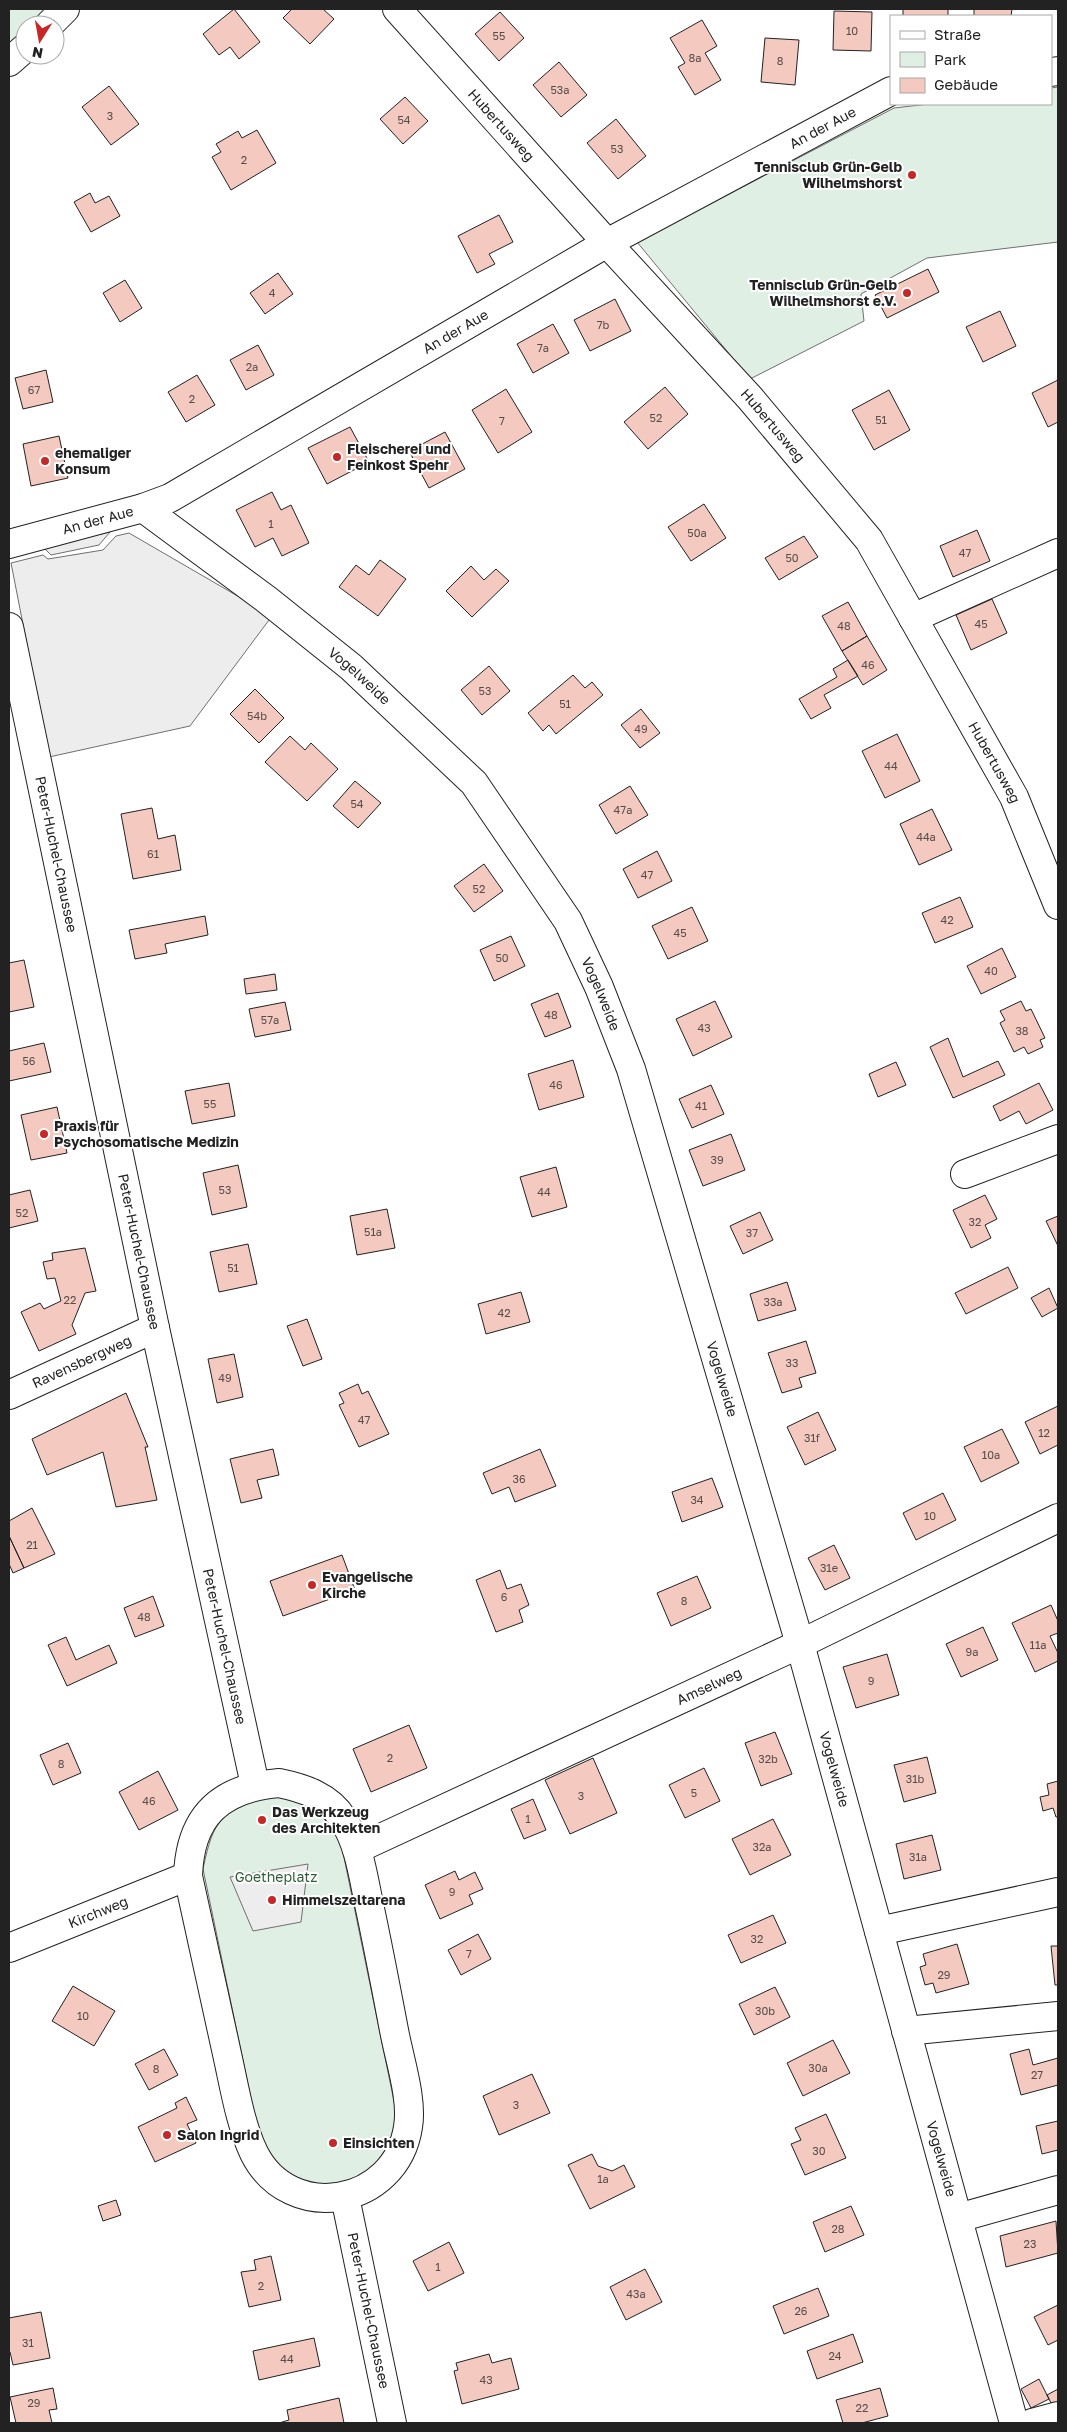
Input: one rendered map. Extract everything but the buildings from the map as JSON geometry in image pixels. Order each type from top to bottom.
[{"type":"street","name":"Hubertusweg","points":[[397,9],[607,243],[750,398],[870,540],[1014,797],[1058,905]]},
{"type":"street","name":"An der Aue","points":[[9,544],[143,508],[170,498],[607,243],[890,93]]},
{"type":"street","name":"Vogelweide","points":[[143,508],[266,599],[351,667],[474,782],[568,921],[599,987],[631,1069],[800,1644],[1014,2423]]},
{"type":"street","points":[[913,618],[1058,553]]},
{"type":"street","name":"Peter-Huchel-Chaussee","points":[[9,627],[155,1328],[255,1785]]},
{"type":"street","points":[[965,1174],[1058,1139]]},
{"type":"street","name":"Ravensbergweg","points":[[9,1395],[155,1328]]},
{"type":"street","name":"Amselweg","points":[[357,1849],[800,1644],[1058,1518]]},
{"type":"street","points":[[279,1783],[304,1788],[326,1801],[343,1818],[357,1849],[385,1978],[407,2099],[409,2126],[401,2153],[378,2182],[345,2197],[307,2197],[274,2180],[254,2153],[238,2105],[188,1876],[189,1854],[196,1831],[210,1811],[230,1795],[255,1785],[279,1783]]},
{"type":"street","name":"Kirchweg","points":[[9,1948],[188,1876]]},
{"type":"street","points":[[879,1931],[1058,1892]]},
{"type":"street","points":[[906,2031],[1058,2016]]},
{"type":"street","points":[[958,2218],[1058,2190]]},
{"type":"street","name":"Peter-Huchel-Chaussee","points":[[345,2197],[392,2423]]},
{"type":"street","points":[[1032,2423],[1058,2416]]},
{"type":"green space","points":[[9,9],[63,9],[56,15],[15,15],[15,49],[9,54]]},
{"type":"green space","name":"Tennisclub Grün-Gelb Wilhelmshorst","points":[[1058,87],[1058,242],[927,258],[861,294],[864,321],[750,379],[637,242],[894,108],[920,105],[1052,105],[1052,88]]},
{"type":"green space","name":"Goetheplatz","points":[[268,1795],[306,1802],[339,1833],[397,2116],[389,2149],[367,2174],[334,2187],[308,2185],[277,2167],[259,2137],[203,1869],[211,1838],[222,1820],[229,1813]]},
{"type":"shaded area","points":[[110,532],[99,545],[51,555],[43,547]]},
{"type":"shaded area","points":[[129,533],[272,616],[190,726],[49,757],[11,563],[43,555],[48,559],[103,550],[116,536]]},
{"type":"shaded area","name":"Himmelszeltarena","points":[[308,1864],[301,1922],[253,1931],[230,1877]]},
{"type":"place","name":"Tennisclub Grün-Gelb Wilhelmshorst","points":[[912,175]]},
{"type":"place","name":"Tennisclub Grün-Gelb Wilhelmshorst e.V.","points":[[907,293]]},
{"type":"place","name":"Fleischerei und Feinkost Spehr","points":[[337,457]]},
{"type":"place","name":"ehemaliger Konsum","points":[[45,461]]},
{"type":"place","name":"Praxis für Psychosomatische Medizin","points":[[44,1134]]},
{"type":"place","name":"Evangelische Kirche","points":[[312,1585]]},
{"type":"place","name":"Das Werkzeug des Architekten","points":[[262,1820]]},
{"type":"place","name":"Himmelszeltarena","points":[[272,1900]]},
{"type":"place","name":"Salon Ingrid","points":[[167,2135]]},
{"type":"place","name":"Einsichten","points":[[333,2143]]}]
